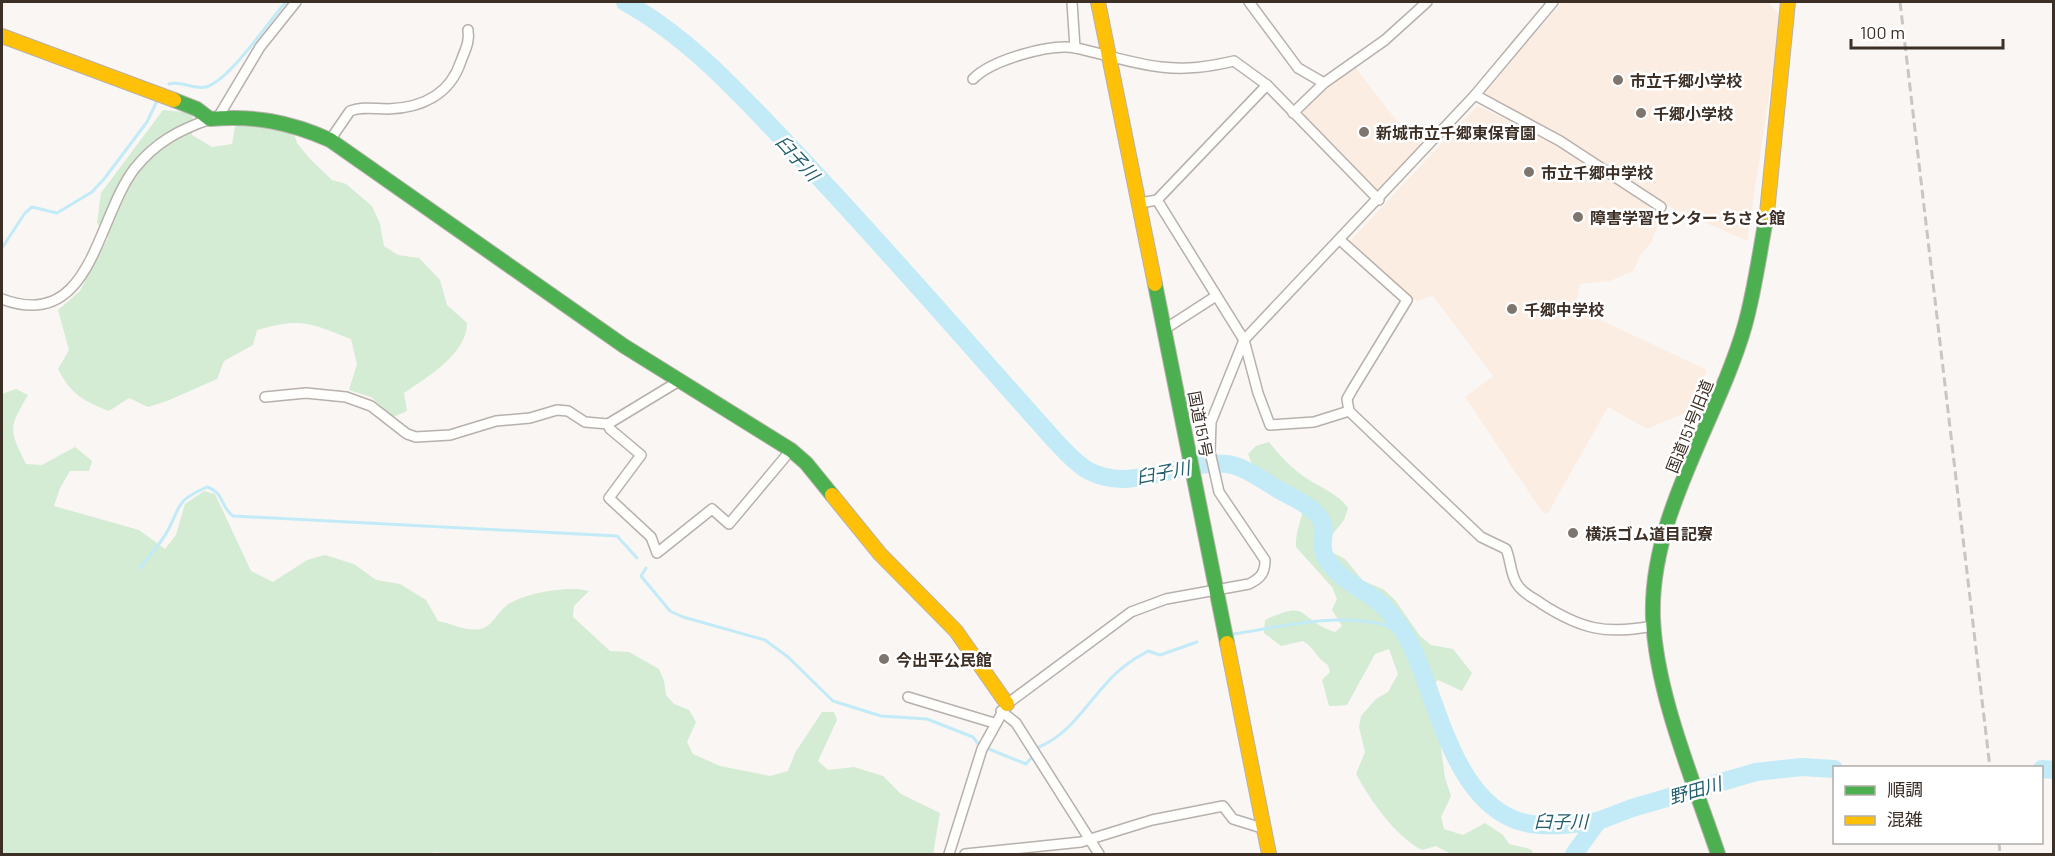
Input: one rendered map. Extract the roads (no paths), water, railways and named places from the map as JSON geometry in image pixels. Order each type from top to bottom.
[{"type":"main road","name":"国道151号","points":[[1098,2],[1111,55],[1269,855]]},
{"type":"main road","name":"国道151号旧道","points":[[1718,855],[1663,687],[1652,627],[1657,556],[1739,347],[1753,290],[1772,182],[1788,2]]},
{"type":"main road","points":[[2,36],[197,109],[214,119],[243,115],[285,122],[330,140],[537,287],[680,381],[791,450],[806,464],[880,554],[957,631],[1004,708]]},
{"type":"street","points":[[2,299],[19,305],[38,305],[58,299],[71,290],[84,272],[133,171],[163,139],[180,130],[214,119],[260,47],[296,2]]},
{"type":"street","points":[[1072,2],[1075,48]]},
{"type":"street","points":[[1249,2],[1298,68],[1324,83]]},
{"type":"street","points":[[1293,113],[1324,83],[1385,40],[1427,2]]},
{"type":"street","points":[[952,854],[968,786],[994,723],[1004,708],[1131,612],[1167,599],[1249,584],[1259,579],[1265,570],[1265,560],[1227,506],[1215,480],[1210,452],[1211,422],[1245,340],[1475,95],[1553,2]]},
{"type":"street","points":[[330,140],[350,111],[366,108],[397,108],[437,97],[459,69],[469,40],[468,30]]},
{"type":"street","points":[[973,79],[998,62],[1019,54],[1075,48],[1159,67],[1197,70],[1234,61],[1267,85],[1378,200]]},
{"type":"street","points":[[1140,203],[1157,200],[1267,85]]},
{"type":"street","points":[[1475,95],[1560,141],[1661,207]]},
{"type":"street","points":[[1157,200],[1245,340],[1258,393],[1270,425],[1285,422],[1314,422],[1349,411]]},
{"type":"street","points":[[1340,240],[1407,300],[1347,399],[1349,411],[1481,537],[1506,549],[1516,583],[1527,594],[1579,626],[1635,630],[1652,627]]},
{"type":"street","points":[[1165,329],[1216,296]]},
{"type":"street","points":[[265,397],[306,393],[346,397],[371,406],[407,434],[416,437],[450,435],[496,421],[530,418],[557,410],[568,411],[585,422],[608,423],[680,381]]},
{"type":"street","points":[[608,423],[610,429],[641,455],[609,498],[651,537],[657,553],[712,509],[729,524],[791,450]]},
{"type":"street","points":[[908,697],[994,723]]},
{"type":"street","points":[[1004,708],[1016,723],[1099,855]]},
{"type":"street","points":[[965,855],[1089,840],[1152,820],[1222,806],[1233,819],[1265,829]]},
{"type":"waterway","points":[[169,84],[178,83],[201,88],[216,82],[237,62],[286,2]]},
{"type":"waterway","name":"臼子川","points":[[625,2],[673,34],[737,91],[863,225],[1076,462],[1089,471],[1106,477],[1123,479],[1140,478],[1192,466],[1234,465],[1307,506],[1316,513],[1322,523],[1323,549],[1327,560],[1344,577],[1386,609],[1407,638],[1420,665],[1448,742],[1475,788],[1492,806],[1513,819],[1523,822],[1556,825],[1598,821]]},
{"type":"waterway","points":[[2,248],[25,213],[32,207],[57,213],[92,192],[147,122],[157,101]]},
{"type":"waterway","points":[[140,568],[165,535],[181,504],[207,487],[220,496],[226,509],[233,516],[617,536],[637,558]]},
{"type":"waterway","points":[[646,568],[641,576],[670,611],[683,617],[765,640],[788,657],[833,701],[881,716],[927,719],[973,737],[979,745]]},
{"type":"waterway","points":[[1233,634],[1306,622],[1344,620],[1385,625],[1409,640]]},
{"type":"waterway","points":[[1039,747],[1059,736],[1108,681],[1136,658],[1148,651],[1160,655],[1197,642]]},
{"type":"waterway","points":[[989,749],[1026,764],[1032,757]]},
{"type":"waterway","name":"野田川","points":[[1574,854],[1598,821],[1632,808],[1756,772],[1802,767],[1833,769]]},
{"type":"waterway","name":"野田川","points":[[2043,769],[2054,770]]},
{"type":"railway","points":[[1900,2],[1990,766]]},
{"type":"railway","points":[[1999,844],[2000,854]]},
{"type":"place","name":"市立千郷小学校","points":[[1618,80]]},
{"type":"place","name":"千郷小学校","points":[[1641,113]]},
{"type":"place","name":"新城市立千郷東保育園","points":[[1364,132]]},
{"type":"place","name":"市立千郷中学校","points":[[1529,172]]},
{"type":"place","name":"障害学習センター ちさと館","points":[[1578,217]]},
{"type":"place","name":"千郷中学校","points":[[1512,309]]},
{"type":"place","name":"横浜ゴム道目記寮","points":[[1573,533]]},
{"type":"place","name":"今出平公民館","points":[[884,659]]}]
